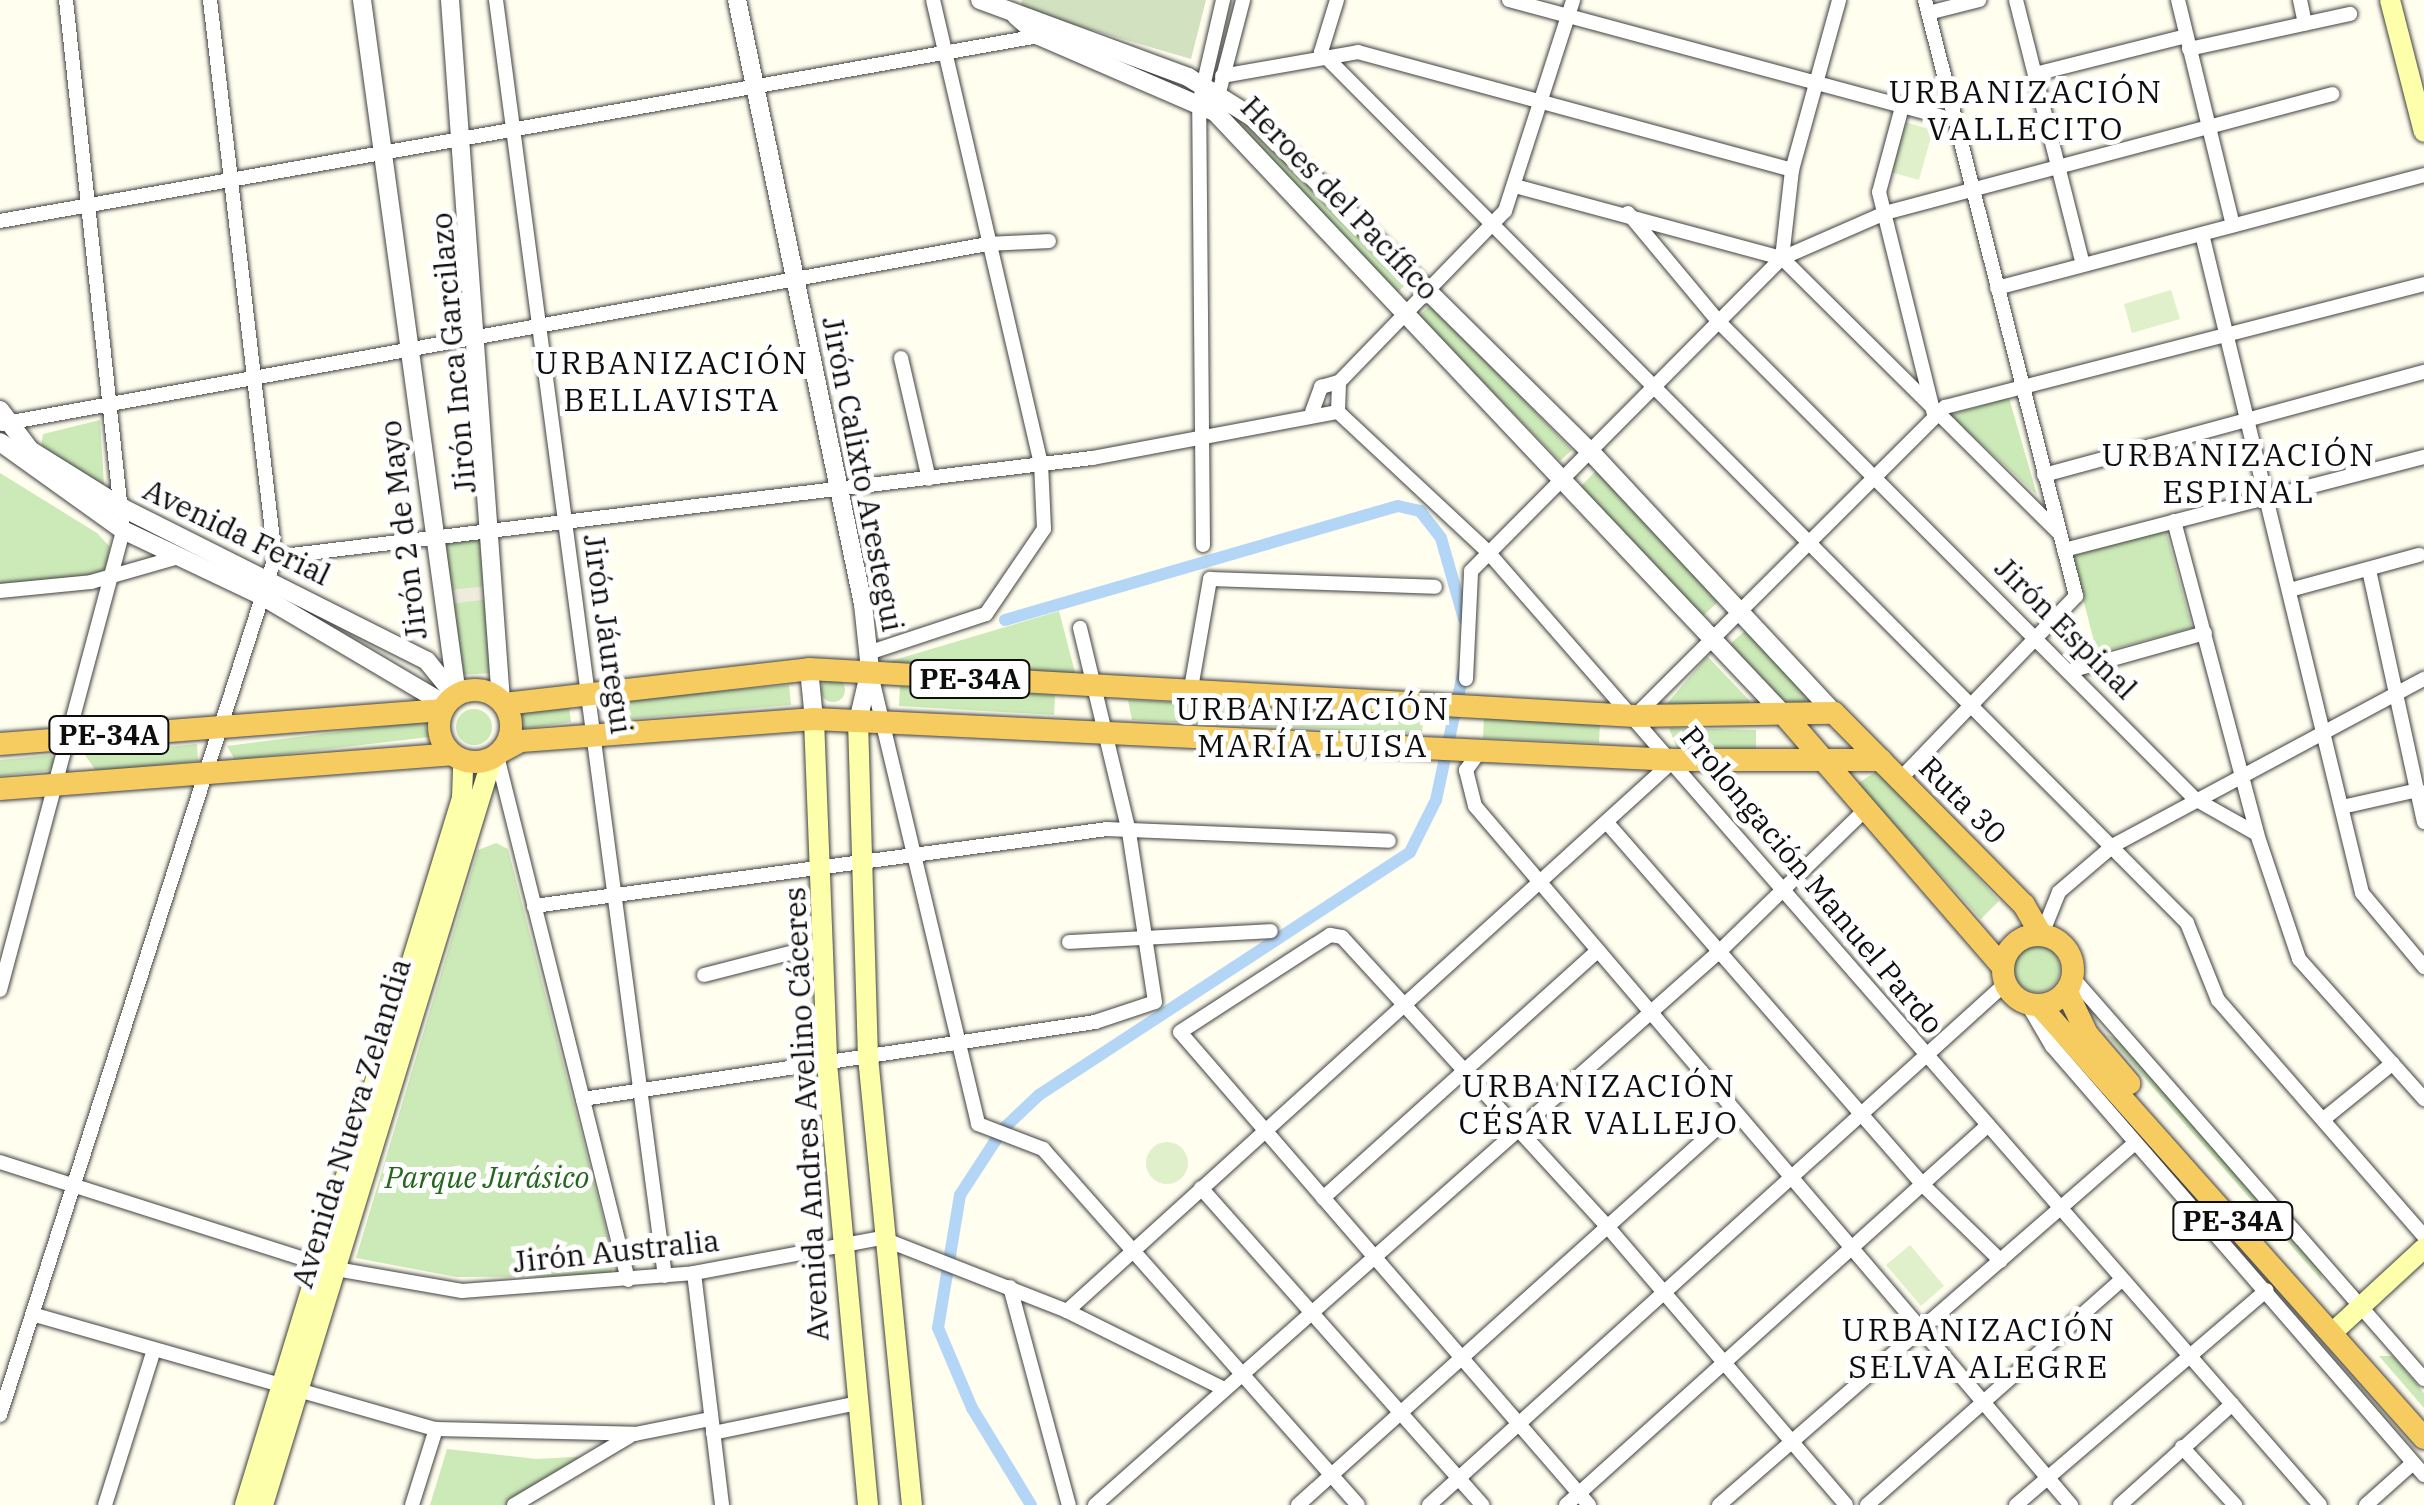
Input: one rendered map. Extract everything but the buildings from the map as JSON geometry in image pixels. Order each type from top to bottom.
[{"type":"highway","name":"PE-34A","points":[[502,703],[871,661],[1095,690],[1635,716],[1788,719],[1834,713]]},
{"type":"highway","points":[[480,690],[502,703],[512,730],[497,755],[458,757],[440,734],[450,702],[480,690]]},
{"type":"highway","name":"PE-34A","points":[[0,744],[218,728],[450,702]]},
{"type":"highway","name":"Ruta 30","points":[[1834,713],[2024,905],[2042,934]]},
{"type":"highway","name":"PE-34A","points":[[497,755],[594,737],[814,719],[1675,760],[1826,764],[1881,760]]},
{"type":"highway","name":"Heroes del Pacífico","points":[[1788,719],[1826,764]]},
{"type":"highway","name":"PE-34A","points":[[0,790],[458,757]]},
{"type":"highway","name":"PE-34A","points":[[1826,764],[2004,975],[2424,1421]]},
{"type":"highway","name":"PE-34A","points":[[2042,934],[2070,953],[2070,985],[2086,1034],[2424,1438]]},
{"type":"highway","points":[[2004,975],[2014,944],[2042,934]]},
{"type":"highway","points":[[2034,1005],[2070,985]]},
{"type":"main road","points":[[2390,0],[2424,132]]},
{"type":"main road","name":"Avenida Andres Avelino Cáceres","points":[[814,719],[827,1063],[853,1404],[868,1505]]},
{"type":"main road","points":[[858,722],[867,857],[868,1057],[881,1238],[912,1505]]},
{"type":"main road","name":"Avenida Nueva Zelandia","points":[[263,1505],[290,1393],[371,1129],[497,755]]},
{"type":"main road","name":"Avenida Nueva Zelandia","points":[[371,1129],[462,798],[458,757]]},
{"type":"main road","points":[[2336,1329],[2424,1248]]},
{"type":"main road","name":"Avenida Nueva Zelandia","points":[[245,1505],[290,1393]]},
{"type":"street","points":[[0,990],[118,571],[123,530],[83,205],[66,0]]},
{"type":"street","points":[[0,1415],[273,566],[210,0]]},
{"type":"street","name":"Jirón 2 de Mayo","points":[[362,0],[434,540],[450,702]]},
{"type":"street","name":"Jirón Inca Garcilazo","points":[[450,0],[495,534],[502,703]]},
{"type":"street","name":"Jirón Jáuregui","points":[[496,0],[665,1276]]},
{"type":"street","name":"Jirón Calixto Arestegui","points":[[737,0],[871,661],[920,851],[959,1044],[983,1130],[1043,1149],[1130,1248]]},
{"type":"street","points":[[858,722],[871,661],[976,621],[1044,530],[1041,464],[934,0]]},
{"type":"street","points":[[980,0],[1018,8]]},
{"type":"street","points":[[1214,83],[1222,0]]},
{"type":"street","points":[[1203,545],[1207,114],[1244,0]]},
{"type":"street","points":[[1322,52],[1337,0]]},
{"type":"street","points":[[1509,0],[1955,120]]},
{"type":"street","points":[[1312,412],[1321,387],[1339,382],[1405,308],[1495,223],[1515,186],[1572,0]]},
{"type":"street","points":[[1782,258],[1792,170],[1840,0]]},
{"type":"street","points":[[1900,779],[2076,596],[1927,6],[1979,0]]},
{"type":"street","points":[[2016,0],[2084,264]]},
{"type":"street","points":[[2178,0],[2233,225]]},
{"type":"street","points":[[2300,0],[2305,23]]},
{"type":"street","name":"Heroes del Pacífico","points":[[1018,8],[1038,36],[1207,114],[1405,308],[1788,719]]},
{"type":"street","name":"Heroes del Pacífico","points":[[1018,8],[1214,83],[1590,452],[1834,713]]},
{"type":"street","points":[[2035,74],[2350,14]]},
{"type":"street","points":[[0,221],[1038,36]]},
{"type":"street","points":[[1214,83],[1322,52],[1358,52],[1792,170]]},
{"type":"street","points":[[1322,52],[1658,385],[1970,705],[2114,844],[2194,930],[2218,1000],[2325,1118],[2424,1236]]},
{"type":"street","points":[[1466,679],[1465,582],[1561,475],[1590,452],[1782,258],[1885,213],[2058,163],[2332,94]]},
{"type":"street","points":[[1902,106],[1880,184],[1934,414]]},
{"type":"street","points":[[1997,288],[2424,175]]},
{"type":"street","points":[[1515,186],[1628,213],[1782,258],[1934,414],[2059,533]]},
{"type":"street","name":"Jirón Espinal","points":[[1628,213],[1718,321],[2072,670],[2196,799],[2257,834]]},
{"type":"street","points":[[2202,234],[2265,498],[2326,729],[2362,893],[2424,967]]},
{"type":"street","points":[[3,419],[255,381],[539,324],[796,283],[988,244],[1049,241]]},
{"type":"street","points":[[1635,716],[1934,414],[2022,386],[2424,284]]},
{"type":"street","points":[[901,358],[928,479]]},
{"type":"street","points":[[2044,475],[2246,414],[2424,372]]},
{"type":"street","points":[[273,566],[434,540],[566,528],[1202,441],[1312,412],[1338,412],[1339,382]]},
{"type":"street","name":"Prolongación Manuel Pardo","points":[[1338,412],[1488,552],[1675,760],[1783,892],[2320,1505]]},
{"type":"street","name":"Avenida Ferial","points":[[3,419],[30,450],[123,508],[273,566],[427,661],[450,702]]},
{"type":"street","name":"Avenida Ferial","points":[[0,442],[123,530],[262,596],[450,702]]},
{"type":"street","points":[[2064,550],[2424,456]]},
{"type":"street","points":[[2174,521],[2290,944],[2424,1100]]},
{"type":"street","points":[[2290,590],[2419,555]]},
{"type":"street","points":[[0,591],[178,558]]},
{"type":"street","points":[[2369,570],[2401,692],[2424,822]]},
{"type":"street","points":[[1190,694],[1205,582],[1435,587]]},
{"type":"street","points":[[583,1100],[1095,1022],[1150,1006],[1157,995],[1129,832],[1080,628]]},
{"type":"street","points":[[2072,670],[2205,633]]},
{"type":"street","points":[[809,669],[814,719]]},
{"type":"street","points":[[2042,934],[2059,892],[2114,844],[2424,679]]},
{"type":"street","points":[[1474,750],[1466,770],[1469,796],[1598,950],[1654,1009],[1850,1251],[2072,1505]]},
{"type":"street","points":[[497,755],[628,1280]]},
{"type":"street","points":[[1068,1311],[1130,1248],[1609,825],[1675,760]]},
{"type":"street","points":[[2342,807],[2418,790]]},
{"type":"street","points":[[1095,1505],[1371,1253],[1721,950],[1865,810]]},
{"type":"street","points":[[1609,825],[1922,1184],[2001,1261]]},
{"type":"street","points":[[534,906],[867,857],[1129,832],[1388,841]]},
{"type":"street","points":[[1069,942],[1144,932],[1271,931]]},
{"type":"street","points":[[1584,1500],[1180,1032],[1330,935],[1404,1004],[1607,1226],[1846,1505]]},
{"type":"street","points":[[704,975],[824,944]]},
{"type":"street","points":[[1323,1198],[1598,950]]},
{"type":"street","points":[[1430,1505],[1928,1058],[2004,975]]},
{"type":"street","points":[[2070,985],[2422,1372]]},
{"type":"street","points":[[2034,1005],[2135,1142],[2419,1468],[2366,1505]]},
{"type":"street","points":[[2325,1118],[2393,1063]]},
{"type":"street","points":[[1298,1505],[1734,1112]]},
{"type":"street","points":[[1566,1505],[1584,1500],[1988,1126]]},
{"type":"street","points":[[1719,1505],[1794,1444],[2135,1142]]},
{"type":"street","name":"Jirón Australia","points":[[0,1162],[74,1181],[329,1266],[462,1291],[694,1273],[881,1238]]},
{"type":"street","points":[[1201,1188],[1482,1505]]},
{"type":"street","points":[[881,1238],[1068,1311],[1222,1388]]},
{"type":"street","points":[[1130,1248],[1358,1505]]},
{"type":"street","points":[[694,1273],[722,1505]]},
{"type":"street","points":[[1867,1505],[1981,1398],[2120,1281]]},
{"type":"street","points":[[1010,1287],[1069,1505]]},
{"type":"street","points":[[2016,1505],[2267,1290]]},
{"type":"street","points":[[35,1315],[290,1393],[436,1429],[635,1434],[853,1404]]},
{"type":"street","points":[[105,1505],[154,1350]]},
{"type":"street","points":[[2121,1505],[2232,1404]]},
{"type":"street","points":[[412,1505],[436,1429]]},
{"type":"street","points":[[514,1505],[635,1434]]},
{"type":"street","points":[[2182,1447],[2235,1505]]},
{"type":"green space","points":[[1022,0],[1206,0],[1191,59],[1020,9]]},
{"type":"green space","points":[[1249,119],[1408,282],[1398,292],[1240,129]]},
{"type":"green space","points":[[1901,121],[1933,130],[1919,180],[1887,171]]},
{"type":"green space","points":[[2171,290],[2180,319],[2132,333],[2124,304]]},
{"type":"green space","points":[[1431,304],[1572,450],[1560,461],[1419,316]]},
{"type":"green space","points":[[2009,398],[2037,495],[1950,415]]},
{"type":"green space","points":[[100,420],[104,486],[41,449],[43,434]]},
{"type":"green space","points":[[1597,470],[1720,600],[1703,616],[1580,487]]},
{"type":"green space","points":[[0,473],[97,533],[110,547],[107,566],[96,577],[0,584]]},
{"type":"green space","points":[[2166,531],[2192,628],[2097,653],[2072,556]]},
{"type":"green space","points":[[486,537],[496,673],[458,675],[442,542]]},
{"type":"green space","points":[[1059,611],[1077,680],[892,666],[891,661]]},
{"type":"green space","points":[[1745,631],[1807,696],[1804,703],[1782,703],[1730,644]]},
{"type":"green space","points":[[1707,656],[1750,701],[1748,708],[1666,705]]},
{"type":"green space","points":[[833,678],[845,690],[833,702],[821,690]]},
{"type":"green space","points":[[789,685],[791,705],[619,720],[617,700]]},
{"type":"green space","points":[[900,686],[1055,695],[1054,715],[899,706]]},
{"type":"green space","points":[[1128,700],[1211,704],[1210,724],[1132,720]]},
{"type":"green space","points":[[1217,705],[1423,715],[1422,734],[1216,724]]},
{"type":"green space","points":[[569,707],[571,722],[522,729],[520,714]]},
{"type":"green space","points":[[474,709],[487,714],[492,727],[487,740],[474,745],[461,740],[456,727],[461,714]]},
{"type":"green space","points":[[1484,718],[1600,723],[1599,743],[1483,738]]},
{"type":"green space","points":[[424,721],[429,737],[235,760],[227,746]]},
{"type":"green space","points":[[1669,728],[1756,730],[1756,754],[1677,749]]},
{"type":"green space","points":[[197,744],[198,761],[97,772],[85,755]]},
{"type":"green space","points":[[51,755],[57,767],[0,776],[0,760]]},
{"type":"green space","points":[[1880,769],[1999,901],[1981,919],[1857,784]]},
{"type":"green space","name":"Parque Jurásico","points":[[496,843],[508,849],[615,1265],[609,1276],[456,1277],[356,1258],[478,850]]},
{"type":"green space","points":[[2037,946],[2053,953],[2060,969],[2053,985],[2037,992],[2021,985],[2014,969],[2021,953]]},
{"type":"green space","points":[[2107,1035],[2130,1044],[2317,1261],[2323,1282]]},
{"type":"green space","points":[[1167,1142],[1182,1148],[1188,1163],[1182,1178],[1167,1184],[1152,1178],[1146,1163],[1152,1148]]},
{"type":"green space","points":[[1910,1245],[1944,1286],[1921,1306],[1886,1265]]},
{"type":"green space","points":[[2379,1356],[2393,1356],[2424,1393],[2424,1408]]},
{"type":"green space","points":[[447,1449],[536,1459],[610,1455],[522,1505],[430,1505]]},
{"type":"shaded area","points":[[489,586],[490,599],[450,604],[449,590]]},
{"type":"waterway","points":[[1005,620],[1398,506],[1420,511],[1441,538],[1464,619]]},
{"type":"waterway","points":[[1031,1505],[972,1408],[938,1328],[960,1195],[1003,1129],[1039,1095],[1410,852],[1436,800],[1464,669]]},
{"type":"district","name":"URBANIZACIÓN VALLECITO","points":[[2026,110]]},
{"type":"district","name":"URBANIZACIÓN BELLAVISTA","points":[[672,382]]},
{"type":"district","name":"URBANIZACIÓN ESPINAL","points":[[2239,474]]},
{"type":"district","name":"URBANIZACIÓN MARÍA LUISA","points":[[1313,728]]},
{"type":"district","name":"URBANIZACIÓN CÉSAR VALLEJO","points":[[1599,1104]]},
{"type":"district","name":"URBANIZACIÓN SELVA ALEGRE","points":[[1979,1348]]}]
